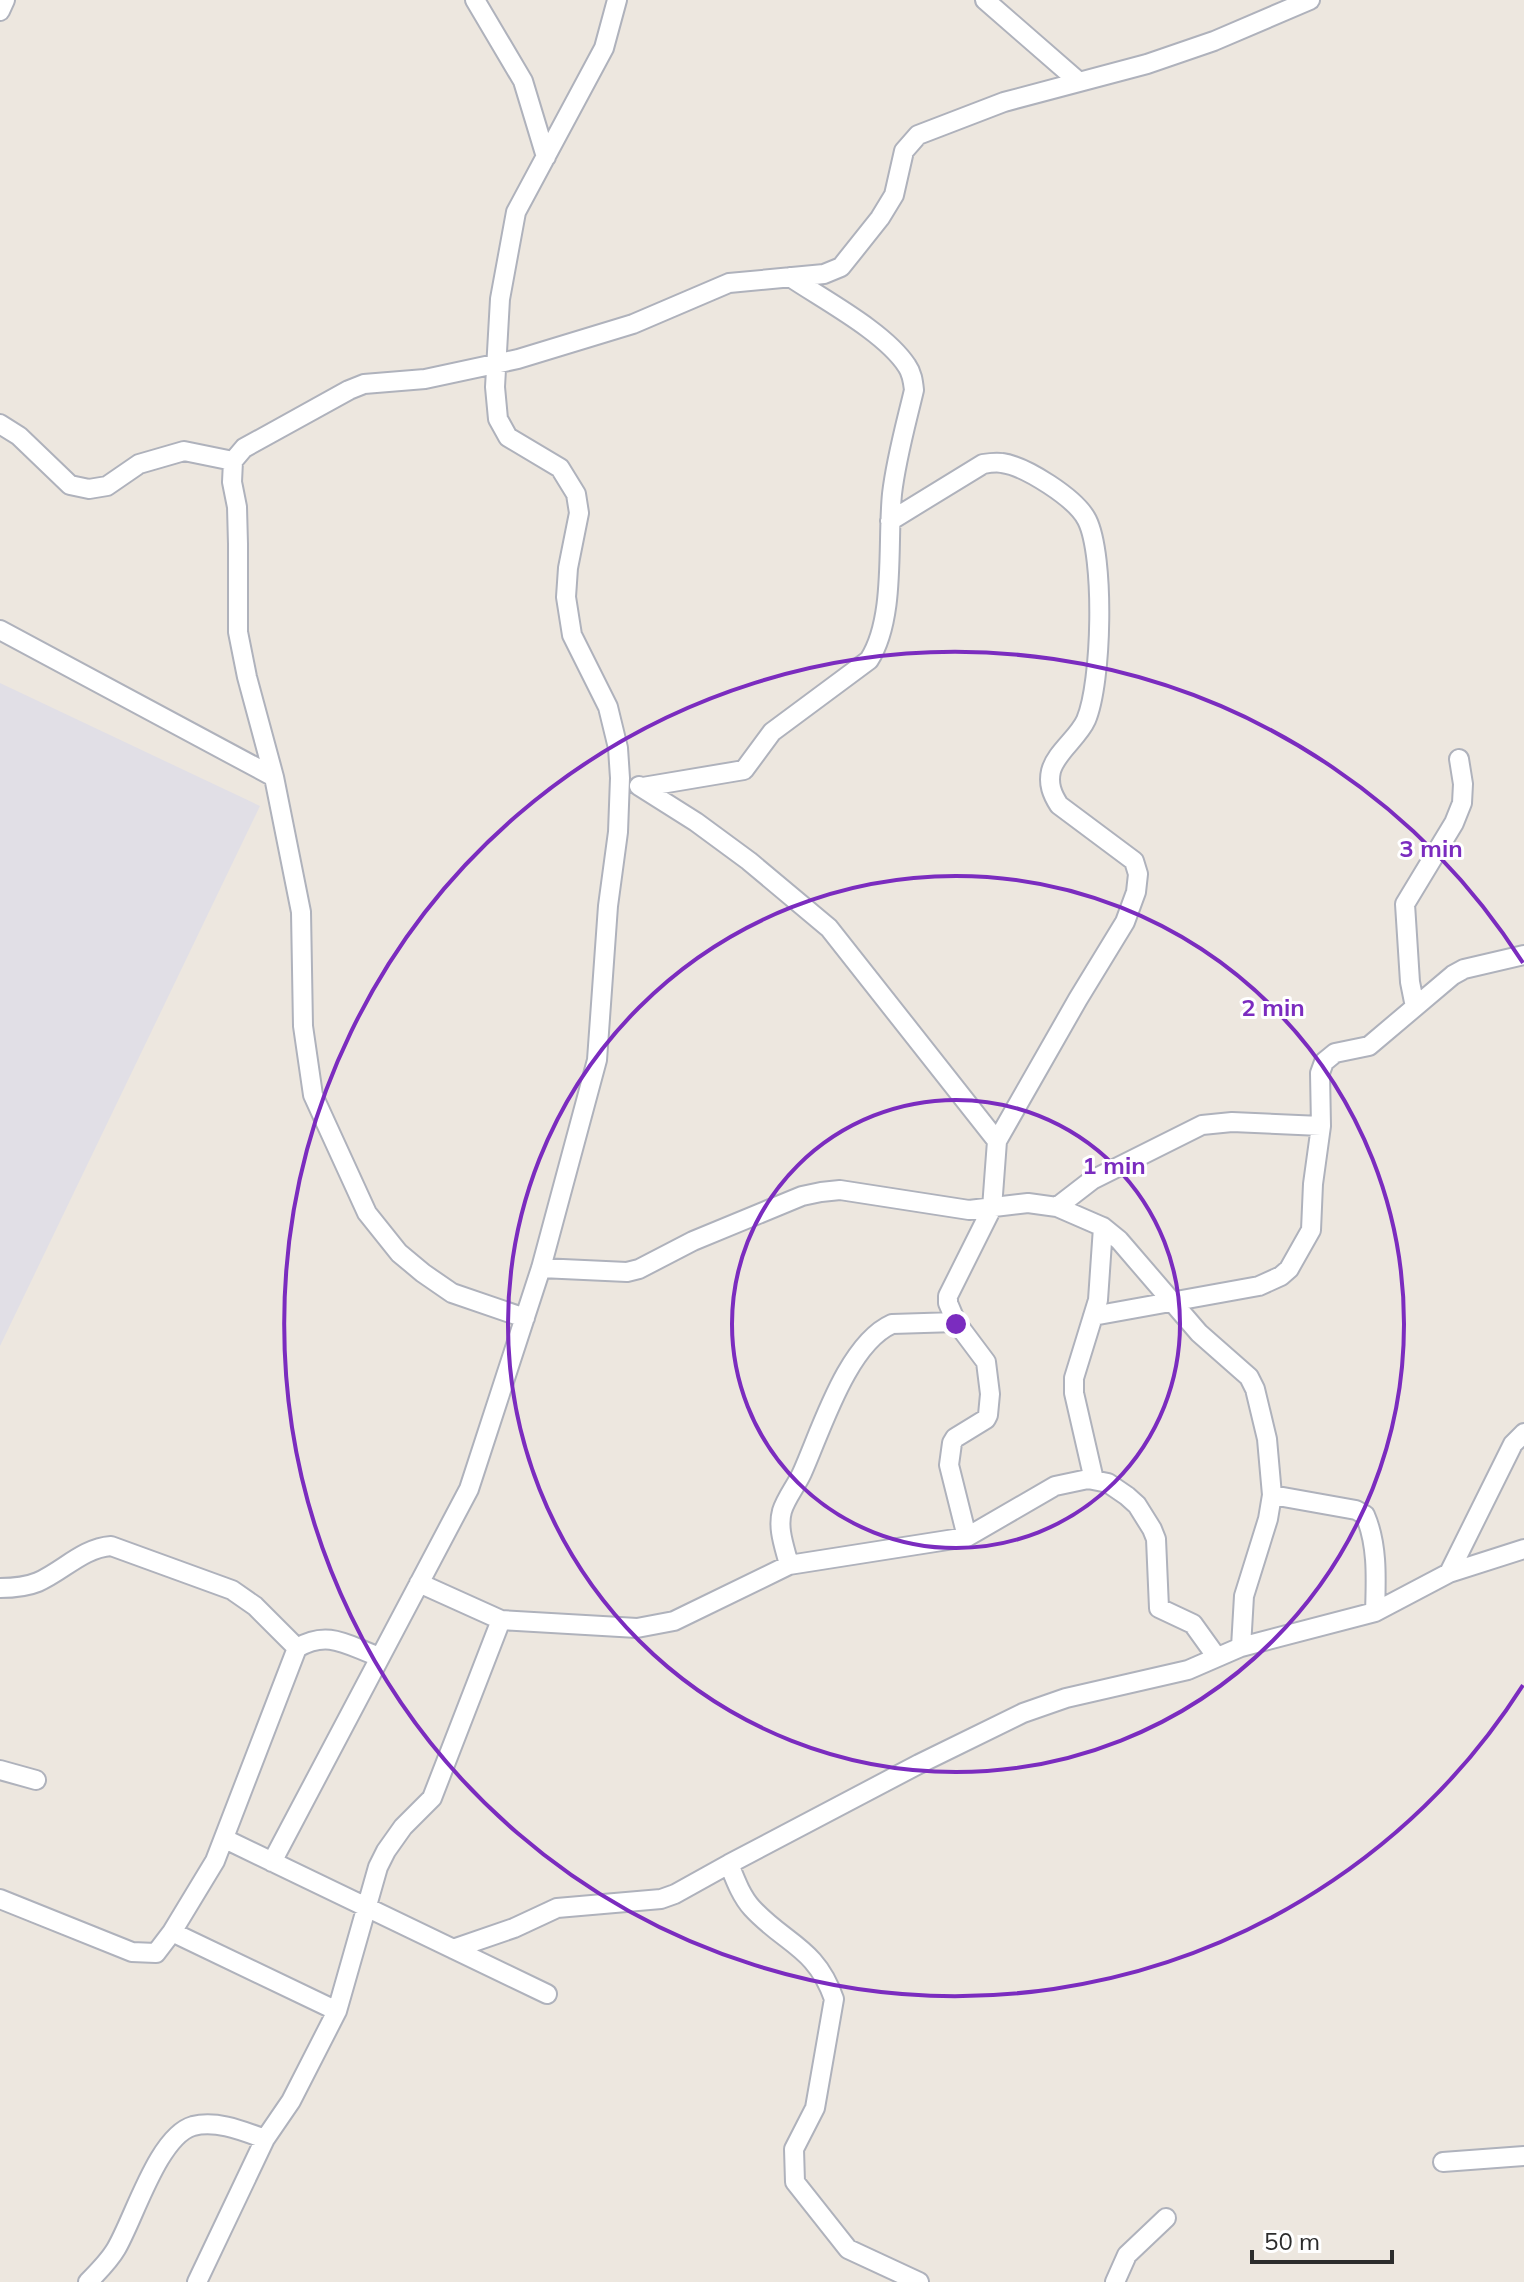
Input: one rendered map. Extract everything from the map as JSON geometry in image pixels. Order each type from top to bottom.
[{"type":"street","points":[[0,11],[5,0]]},
{"type":"street","points":[[475,0],[523,81],[546,157]]},
{"type":"street","points":[[272,1862],[469,1489],[541,1268],[597,1060],[608,906],[618,832],[618,748],[608,707],[572,635],[566,597],[568,568],[579,513],[576,494],[560,468],[508,437],[498,419],[495,387],[500,299],[516,212],[604,48],[617,0]]},
{"type":"street","points":[[985,0],[1078,81]]},
{"type":"street","points":[[525,1318],[452,1293],[399,1253],[367,1213],[313,1095],[303,1026],[301,912],[274,777],[238,632],[237,507],[232,482],[233,461],[244,448],[364,384],[425,379],[497,364],[633,324],[729,283],[824,274],[841,267],[866,238],[894,195],[904,151],[918,135],[1004,102],[1147,64],[1214,41],[1310,0]]},
{"type":"street","points":[[643,787],[744,770],[772,732],[869,660],[876,650],[884,614],[893,489],[914,390],[909,368],[881,338],[790,277]]},
{"type":"street","points":[[0,424],[19,436],[70,485],[89,489],[107,486],[139,464],[184,451],[233,461]]},
{"type":"street","points":[[890,521],[983,464],[1000,462],[1031,474],[1079,509],[1087,520],[1096,553],[1099,639],[1094,688],[1086,720],[1054,763],[1050,783],[1052,794],[1067,812],[1134,861],[1138,874],[1136,892],[1125,922],[997,1141],[992,1208],[951,1288],[948,1303],[956,1322],[986,1362],[990,1394],[988,1415],[955,1438],[949,1458],[967,1537]]},
{"type":"street","points":[[0,630],[274,777]]},
{"type":"street","points":[[1415,1007],[1410,982],[1405,904],[1454,823],[1462,803],[1459,759]]},
{"type":"street","points":[[620,778],[643,787],[749,861],[829,928],[997,1141]]},
{"type":"street","points":[[1093,1316],[1174,1304],[1259,1286],[1281,1276],[1289,1269],[1311,1230],[1313,1184],[1321,1126],[1320,1073],[1324,1062],[1335,1053],[1369,1046],[1464,969],[1524,955]]},
{"type":"street","points":[[1057,1207],[1092,1180],[1202,1125],[1232,1122],[1321,1126]]},
{"type":"street","points":[[541,1268],[627,1272],[639,1269],[693,1241],[802,1196],[840,1190],[969,1210],[1028,1203],[1057,1207],[1103,1227],[1119,1240],[1199,1333],[1249,1377],[1255,1389],[1269,1452],[1272,1495],[1268,1519],[1244,1596],[1241,1647]]},
{"type":"street","points":[[1094,1480],[1074,1393],[1074,1378],[1098,1300],[1103,1227]]},
{"type":"street","points":[[789,1565],[780,1527],[782,1510],[835,1395],[864,1346],[892,1324],[956,1322]]},
{"type":"street","points":[[1449,1573],[1513,1444],[1524,1433]]},
{"type":"street","points":[[419,1583],[501,1620],[637,1628],[674,1621],[789,1565],[967,1537],[1055,1486],[1094,1480],[1108,1483],[1137,1505],[1156,1539],[1159,1608],[1193,1624],[1216,1656]]},
{"type":"street","points":[[1272,1495],[1356,1510],[1365,1515],[1371,1529],[1374,1553],[1375,1612]]},
{"type":"street","points":[[0,1588],[36,1583],[85,1554],[111,1546],[232,1590],[255,1606],[297,1648]]},
{"type":"street","points":[[453,1949],[514,1928],[557,1908],[661,1899],[675,1894],[919,1764],[1023,1713],[1066,1698],[1188,1670],[1241,1647],[1375,1612],[1449,1573],[1524,1549]]},
{"type":"street","points":[[197,2282],[265,2139],[291,2101],[337,2011],[378,1867],[403,1827],[432,1798],[501,1620]]},
{"type":"street","points":[[0,1899],[132,1952],[156,1953],[215,1861],[297,1648],[310,1640],[325,1637],[380,1657]]},
{"type":"street","points":[[0,1770],[36,1780]]},
{"type":"street","points":[[225,1839],[547,1994]]},
{"type":"street","points":[[729,1864],[751,1907],[804,1949],[828,1984],[834,1999],[815,2108],[794,2149],[795,2182],[848,2249],[919,2282]]},
{"type":"street","points":[[172,1932],[337,2011]]},
{"type":"street","points":[[88,2282],[116,2249],[157,2163],[177,2135],[200,2125],[231,2127],[265,2139]]},
{"type":"street","points":[[1443,2162],[1524,2156]]},
{"type":"street","points":[[1115,2282],[1127,2255],[1166,2218]]},
{"type":"shaded area","points":[[0,683],[260,806],[0,1346]]}]
